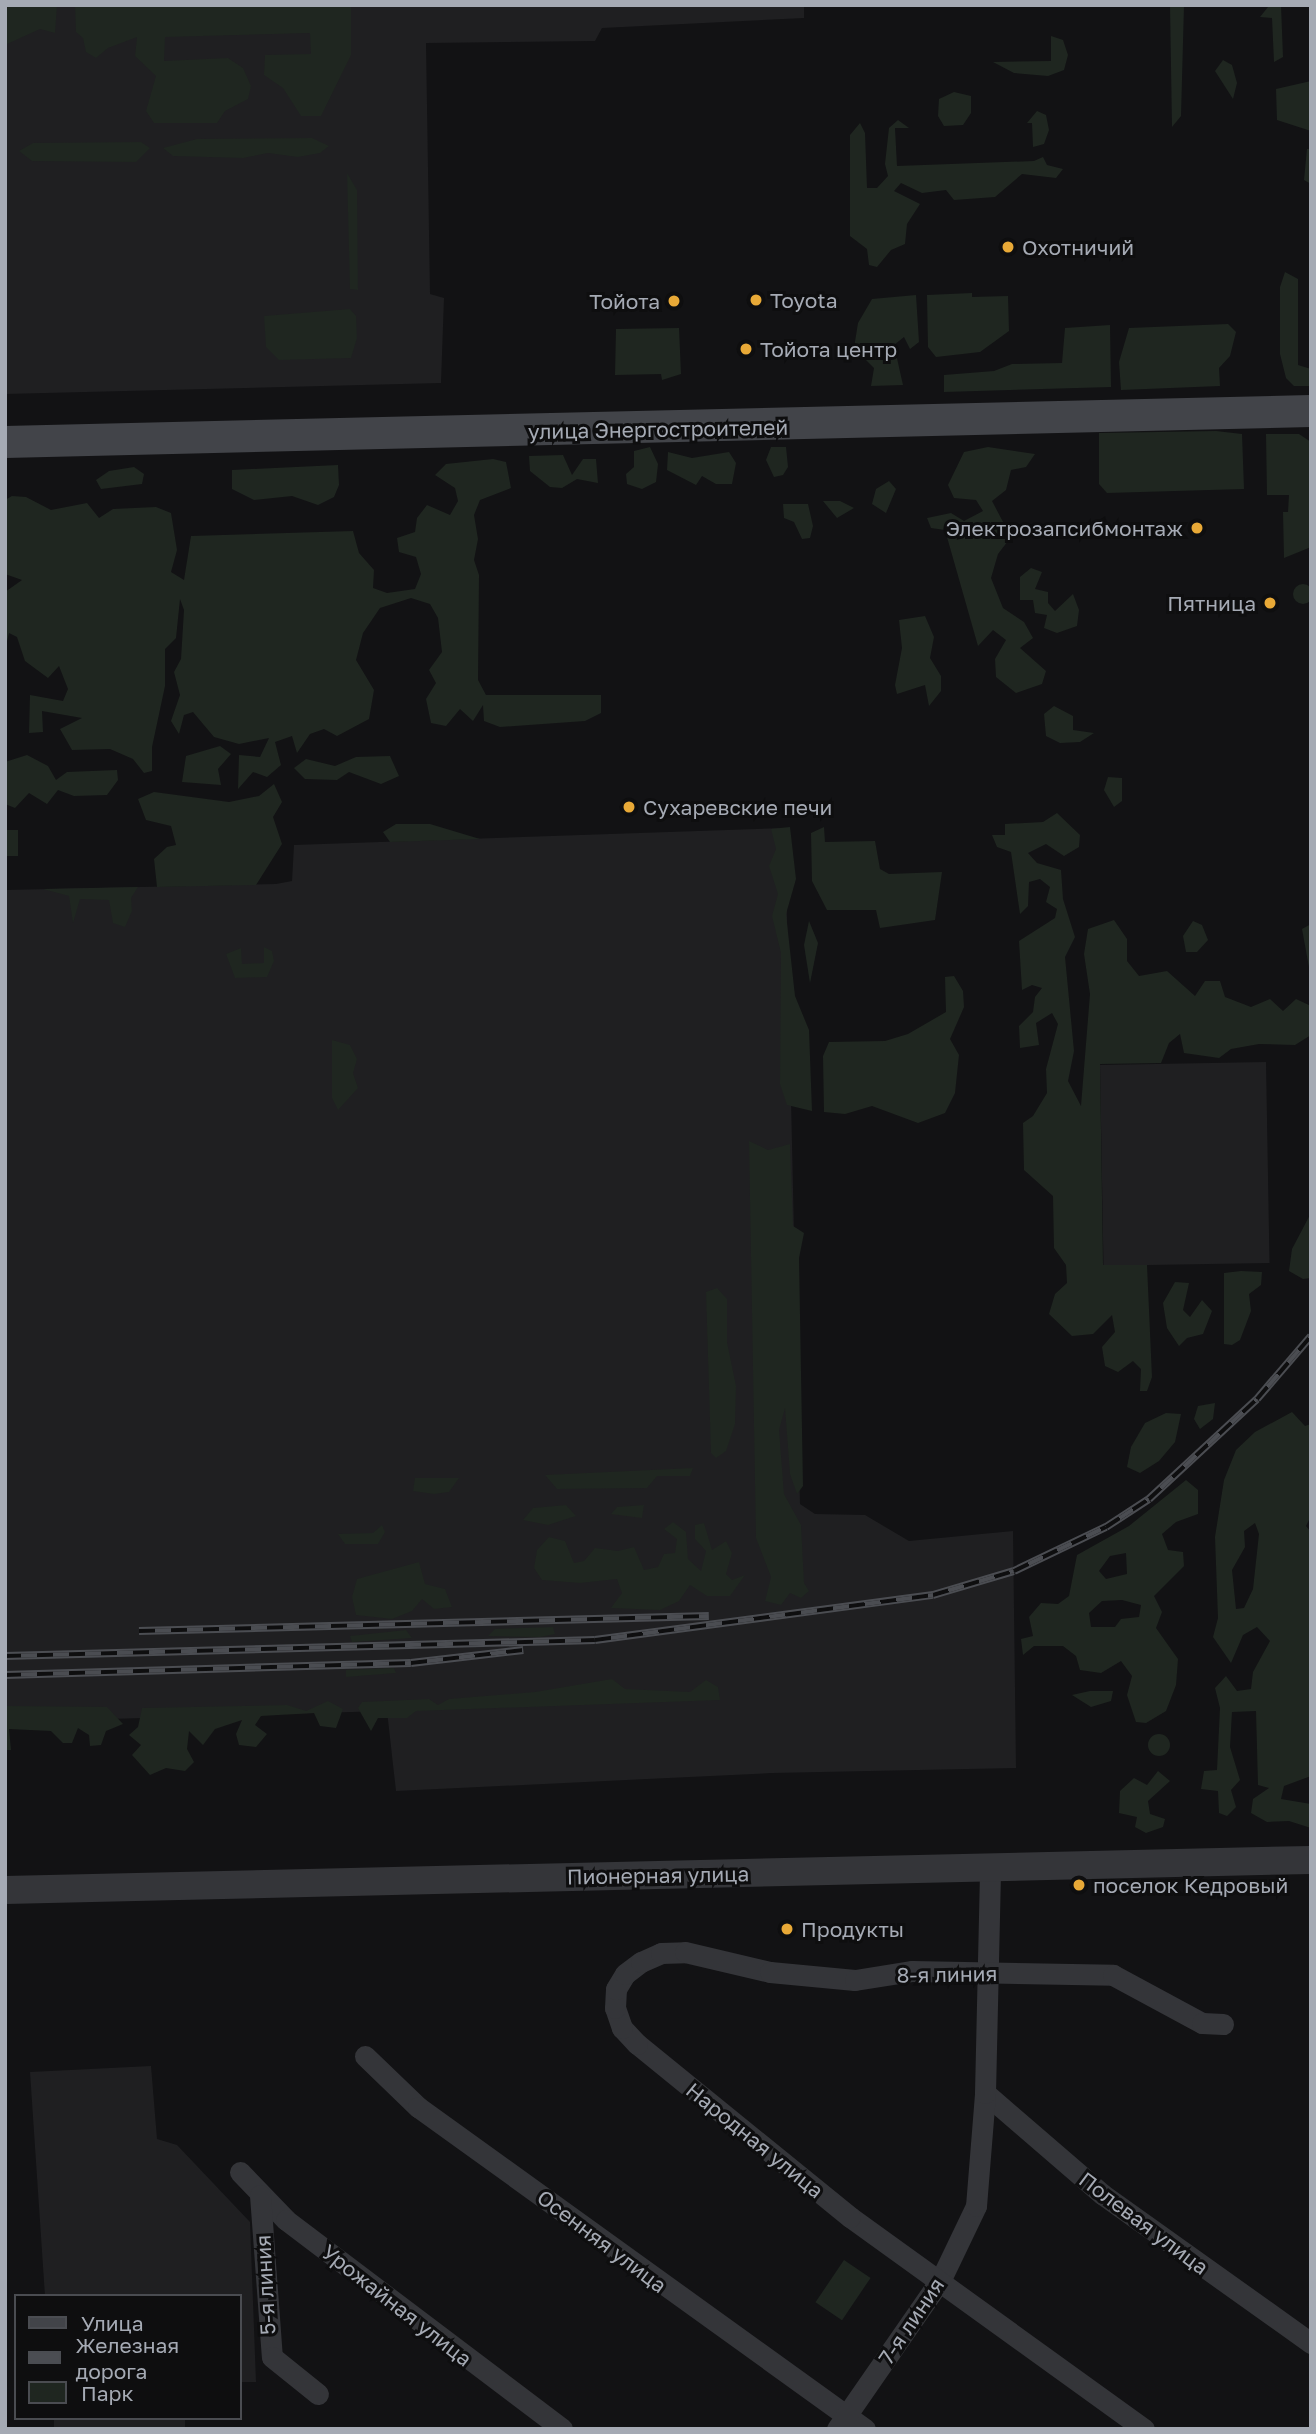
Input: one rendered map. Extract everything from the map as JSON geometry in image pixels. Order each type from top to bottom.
[{"type":"main road","name":"улица Энергостроителей","points":[[5,442],[1311,411]]},
{"type":"street","name":"Пионерная улица","points":[[5,1890],[990,1870],[1311,1860]]},
{"type":"street","points":[[985,2094],[990,1870]]},
{"type":"street","name":"8-я линия","points":[[625,1973],[661,1953],[685,1952],[770,1972],[855,1980],[912,1971],[1113,1975],[1202,2023],[1223,2024]]},
{"type":"street","name":"Народная улица","points":[[625,1973],[616,1989],[615,2008],[622,2028],[637,2044],[850,2217],[963,2295],[1144,2429]]},
{"type":"street","name":"Осенняя улица","points":[[365,2056],[418,2107],[842,2422],[865,2429]]},
{"type":"street","name":"7-я линия","points":[[842,2422],[940,2279],[970,2225],[980,2182],[985,2094]]},
{"type":"street","name":"Полевая улица","points":[[985,2094],[1102,2194],[1311,2343]]},
{"type":"street","name":"Урожайная улица","points":[[240,2172],[260,2195],[562,2429]]},
{"type":"street","name":"5-я линия","points":[[260,2195],[272,2357],[317,2394]]},
{"type":"shaded area","points":[[5,5],[804,5],[804,18],[602,28],[595,41],[426,43],[430,294],[444,298],[441,383],[5,394]]},
{"type":"shaded area","points":[[785,828],[800,1504],[815,1514],[865,1515],[909,1541],[1013,1531],[1016,1768],[772,1773],[396,1791],[387,1711],[5,1722],[5,890],[276,884],[292,881],[294,845]]},
{"type":"shaded area","points":[[1266,1062],[1270,1263],[1104,1266],[1100,1065]]},
{"type":"shaded area","points":[[151,2066],[157,2139],[177,2145],[250,2222],[256,2382],[242,2382],[242,2294],[45,2294],[30,2072]]},
{"type":"shaded area","points":[[54,2420],[185,2420],[185,2429],[54,2429]]},
{"type":"green space","points":[[5,5],[57,5],[55,33],[40,29],[5,45]]},
{"type":"green space","points":[[75,5],[351,5],[351,55],[321,116],[301,116],[283,88],[264,75],[265,55],[311,54],[310,33],[165,37],[164,61],[228,58],[243,68],[251,86],[248,99],[225,111],[217,123],[154,123],[146,111],[156,76],[135,56],[137,37],[108,48],[96,58],[86,52],[83,38],[76,32]]},
{"type":"green space","points":[[1170,5],[1184,5],[1181,116],[1172,127]]},
{"type":"green space","points":[[1281,5],[1283,57],[1274,62],[1272,18],[1260,17],[1268,7]]},
{"type":"green space","points":[[1051,36],[1063,40],[1068,55],[1064,70],[1048,76],[1014,73],[993,62],[1051,61]]},
{"type":"green space","points":[[1223,60],[1232,65],[1237,83],[1233,99],[1215,71]]},
{"type":"green space","points":[[1311,81],[1311,131],[1277,120],[1276,89]]},
{"type":"green space","points":[[954,92],[971,96],[971,113],[963,125],[944,126],[938,116],[939,99]]},
{"type":"green space","points":[[1037,111],[1046,115],[1049,130],[1044,144],[1033,147],[1032,123],[1027,123]]},
{"type":"green space","points":[[898,120],[909,128],[895,128],[897,166],[1034,161],[1043,157],[1047,165],[1063,169],[1056,178],[1022,174],[995,197],[954,200],[946,190],[922,193],[901,183],[894,191],[920,204],[907,224],[905,244],[891,250],[877,267],[869,265],[867,249],[850,236],[850,135],[860,123],[865,133],[867,188],[877,188],[888,176],[885,164],[889,128]]},
{"type":"green space","points":[[312,138],[329,146],[320,153],[298,157],[268,153],[243,158],[173,156],[163,148],[197,139]]},
{"type":"green space","points":[[141,142],[150,148],[136,162],[32,161],[19,151],[33,143]]},
{"type":"green space","points":[[1307,149],[1311,149],[1311,184],[1304,180]]},
{"type":"green space","points":[[347,173],[357,190],[358,290],[350,289]]},
{"type":"green space","points":[[1285,272],[1298,279],[1298,365],[1311,369],[1311,386],[1294,386],[1286,378],[1280,354],[1280,287]]},
{"type":"green space","points":[[972,293],[972,297],[1008,296],[1009,331],[980,352],[936,357],[928,347],[927,295]]},
{"type":"green space","points":[[916,295],[919,342],[910,349],[904,337],[894,345],[903,385],[871,386],[874,368],[854,348],[858,323],[872,299]]},
{"type":"green space","points":[[350,309],[356,316],[357,338],[351,358],[279,360],[266,347],[264,316]]},
{"type":"green space","points":[[1228,324],[1236,332],[1230,356],[1219,368],[1220,386],[1121,390],[1119,362],[1129,328]]},
{"type":"green space","points":[[1110,325],[1111,387],[944,392],[944,375],[994,371],[1012,364],[1062,363],[1065,328]]},
{"type":"green space","points":[[679,328],[681,374],[662,380],[661,374],[615,375],[616,329]]},
{"type":"green space","points":[[1216,431],[1242,434],[1244,489],[1107,493],[1099,484],[1099,433]]},
{"type":"green space","points":[[1266,434],[1299,434],[1311,442],[1311,547],[1284,558],[1283,512],[1288,512],[1289,495],[1267,495]]},
{"type":"green space","points":[[650,447],[658,464],[656,482],[642,489],[627,484],[626,474],[634,467],[634,451]]},
{"type":"green space","points":[[771,447],[786,447],[788,467],[783,475],[774,477],[766,460]]},
{"type":"green space","points":[[988,447],[1035,454],[1026,467],[1011,470],[1006,490],[992,501],[1011,537],[998,554],[991,578],[1003,608],[1024,622],[1033,638],[1020,648],[1046,671],[1042,684],[1016,693],[996,677],[995,659],[1006,640],[993,630],[978,646],[945,530],[931,528],[927,518],[951,513],[964,521],[983,511],[976,500],[954,498],[948,485],[964,452]]},
{"type":"green space","points":[[668,452],[692,458],[729,452],[736,463],[732,484],[716,484],[702,476],[696,485],[667,470]]},
{"type":"green space","points":[[563,455],[572,475],[583,459],[596,459],[598,483],[577,479],[562,488],[550,487],[530,471],[529,456]]},
{"type":"green space","points":[[493,459],[506,462],[511,488],[480,500],[474,515],[478,539],[474,560],[479,575],[478,680],[486,695],[601,695],[601,713],[585,721],[500,727],[484,721],[483,705],[473,721],[460,709],[446,726],[431,723],[426,699],[436,683],[429,670],[442,652],[438,618],[430,604],[411,598],[380,608],[363,633],[356,660],[374,690],[369,719],[337,736],[324,729],[310,734],[297,753],[292,736],[275,742],[281,765],[267,777],[253,772],[238,789],[239,755],[260,757],[269,738],[239,744],[214,737],[193,712],[184,715],[179,734],[171,721],[180,695],[174,672],[181,659],[184,610],[180,599],[176,638],[165,649],[165,686],[152,747],[152,771],[144,773],[133,759],[110,749],[72,750],[60,729],[82,718],[42,711],[43,732],[29,733],[30,695],[63,701],[68,689],[59,666],[48,678],[25,661],[17,637],[9,633],[5,650],[5,592],[22,580],[5,574],[5,500],[12,496],[26,497],[51,510],[87,503],[99,518],[113,509],[156,507],[171,513],[177,550],[171,572],[184,580],[191,536],[353,531],[359,553],[374,570],[373,588],[387,593],[415,589],[421,574],[416,557],[399,552],[397,538],[415,532],[417,518],[427,505],[450,515],[458,501],[455,488],[435,475],[446,464]]},
{"type":"green space","points":[[338,465],[339,485],[334,497],[318,505],[292,496],[254,500],[232,489],[232,470]]},
{"type":"green space","points":[[134,467],[144,474],[142,484],[101,489],[96,480],[109,471]]},
{"type":"green space","points":[[889,481],[896,489],[886,513],[872,504],[876,489]]},
{"type":"green space","points":[[823,501],[840,501],[854,508],[837,518]]},
{"type":"green space","points":[[783,504],[808,504],[813,526],[810,538],[802,539],[794,522],[784,518]]},
{"type":"green space","points":[[1031,568],[1042,572],[1035,589],[1048,592],[1048,603],[1055,611],[1073,594],[1079,610],[1077,626],[1057,633],[1044,628],[1047,615],[1035,613],[1033,600],[1020,600],[1020,577]]},
{"type":"green space","points":[[1303,584],[1310,587],[1313,594],[1310,601],[1303,604],[1296,601],[1293,594],[1296,587]]},
{"type":"green space","points":[[925,616],[934,637],[930,658],[941,676],[941,691],[929,706],[925,685],[897,694],[895,685],[902,648],[899,620]]},
{"type":"green space","points":[[1054,706],[1073,716],[1073,730],[1094,733],[1080,742],[1060,743],[1046,736],[1044,714]]},
{"type":"green space","points":[[220,746],[231,754],[218,769],[221,785],[182,782],[186,756]]},
{"type":"green space","points":[[27,755],[48,766],[56,780],[67,772],[117,770],[118,780],[107,795],[74,796],[58,790],[47,804],[29,793],[15,808],[5,804],[5,762]]},
{"type":"green space","points":[[390,756],[399,776],[381,784],[349,772],[337,780],[305,779],[294,768],[306,759],[335,766],[356,757]]},
{"type":"green space","points":[[1108,777],[1122,778],[1122,801],[1114,807],[1104,790]]},
{"type":"green space","points":[[274,784],[282,802],[273,817],[282,844],[256,885],[157,887],[154,859],[167,847],[176,845],[171,826],[146,820],[138,799],[154,792],[229,802],[259,796]]},
{"type":"green space","points":[[1057,813],[1080,835],[1079,847],[1064,856],[1046,844],[1028,853],[1037,863],[1061,870],[1063,899],[1075,937],[1065,957],[1074,1051],[1068,1081],[1081,1106],[1090,994],[1084,954],[1088,929],[1114,920],[1127,939],[1127,961],[1139,976],[1167,971],[1195,996],[1205,981],[1220,981],[1225,997],[1251,1007],[1270,999],[1283,1011],[1296,999],[1311,1006],[1311,1035],[1295,1045],[1259,1044],[1231,1049],[1219,1058],[1184,1053],[1180,1034],[1169,1043],[1161,1063],[1100,1064],[1103,1265],[1147,1265],[1152,1377],[1147,1391],[1140,1391],[1141,1369],[1133,1361],[1118,1372],[1105,1366],[1102,1347],[1115,1332],[1112,1315],[1093,1334],[1072,1336],[1049,1314],[1055,1294],[1067,1283],[1066,1265],[1054,1248],[1053,1196],[1024,1170],[1023,1123],[1033,1116],[1047,1093],[1046,1069],[1058,1024],[1052,1013],[1036,1023],[1039,1045],[1020,1048],[1019,1026],[1033,1012],[1035,997],[1042,988],[1032,985],[1022,990],[1019,941],[1055,918],[1057,909],[1046,902],[1050,887],[1040,879],[1029,882],[1028,906],[1020,914],[1011,852],[997,847],[992,835],[1005,835],[1005,824],[1043,822]]},
{"type":"green space","points":[[396,824],[430,824],[480,839],[390,842],[383,832]]},
{"type":"green space","points":[[790,827],[796,879],[786,914],[795,996],[809,1030],[812,1111],[787,1105],[780,1084],[781,953],[772,916],[778,894],[769,866],[776,849],[771,829]]},
{"type":"green space","points":[[824,827],[825,842],[875,841],[880,869],[889,874],[942,872],[935,920],[880,928],[876,910],[827,910],[812,881],[811,833]]},
{"type":"green space","points":[[5,830],[18,830],[18,856],[5,856]]},
{"type":"green space","points":[[138,887],[131,898],[132,911],[125,927],[113,923],[109,900],[80,899],[73,923],[69,896],[43,889]]},
{"type":"green space","points":[[809,921],[818,943],[810,983],[804,945]]},
{"type":"green space","points":[[1193,921],[1202,925],[1208,940],[1197,952],[1186,952],[1183,936]]},
{"type":"green space","points":[[1311,924],[1311,978],[1302,929]]},
{"type":"green space","points":[[264,947],[272,951],[274,961],[267,977],[235,978],[226,954],[241,948],[242,964],[264,963]]},
{"type":"green space","points":[[954,976],[963,991],[964,1007],[950,1039],[959,1055],[955,1093],[945,1113],[918,1123],[872,1106],[845,1114],[824,1112],[823,1056],[829,1042],[885,1041],[908,1034],[946,1012],[945,977]]},
{"type":"green space","points":[[332,1040],[350,1045],[357,1059],[353,1073],[358,1088],[338,1110],[332,1098]]},
{"type":"green space","points":[[749,1141],[768,1150],[790,1144],[793,1226],[804,1233],[799,1258],[803,1486],[797,1494],[790,1474],[785,1408],[779,1430],[784,1494],[801,1525],[804,1583],[809,1591],[801,1598],[790,1593],[781,1605],[765,1601],[771,1577],[756,1538]]},
{"type":"green space","points":[[1311,1213],[1311,1278],[1303,1279],[1289,1271],[1292,1249]]},
{"type":"green space","points":[[1262,1272],[1261,1285],[1249,1294],[1251,1311],[1240,1340],[1232,1345],[1224,1344],[1224,1273]]},
{"type":"green space","points":[[1175,1282],[1189,1283],[1183,1310],[1190,1317],[1202,1300],[1212,1311],[1203,1334],[1187,1338],[1179,1346],[1167,1328],[1163,1303]]},
{"type":"green space","points":[[717,1288],[727,1299],[727,1342],[736,1386],[735,1424],[726,1451],[716,1458],[711,1453],[706,1292]]},
{"type":"green space","points":[[1215,1403],[1213,1419],[1200,1429],[1194,1419],[1198,1406]]},
{"type":"green space","points":[[1292,1412],[1305,1426],[1311,1424],[1311,1516],[1306,1526],[1311,1532],[1311,1776],[1284,1786],[1281,1799],[1311,1804],[1311,1828],[1289,1821],[1267,1822],[1251,1813],[1253,1799],[1269,1788],[1258,1785],[1256,1711],[1232,1712],[1230,1747],[1240,1780],[1231,1790],[1236,1807],[1227,1816],[1219,1813],[1218,1791],[1201,1789],[1204,1771],[1217,1770],[1220,1708],[1215,1688],[1226,1676],[1237,1691],[1251,1689],[1253,1672],[1270,1641],[1257,1627],[1243,1635],[1231,1663],[1213,1637],[1218,1618],[1215,1537],[1224,1480],[1236,1450],[1255,1432]],"holes":[[[1255,1523],[1259,1534],[1253,1589],[1244,1608],[1236,1609],[1232,1570],[1245,1547],[1244,1531]]]},
{"type":"green space","points":[[1166,1413],[1181,1414],[1175,1442],[1159,1461],[1140,1473],[1127,1467],[1131,1447],[1145,1423]]},
{"type":"green space","points":[[693,1468],[690,1476],[657,1476],[647,1488],[557,1489],[545,1475]]},
{"type":"green space","points":[[415,1478],[459,1478],[449,1492],[434,1494],[413,1491]]},
{"type":"green space","points":[[1186,1480],[1198,1490],[1198,1514],[1176,1522],[1162,1534],[1168,1550],[1183,1552],[1184,1566],[1154,1596],[1162,1612],[1156,1628],[1178,1659],[1176,1685],[1166,1711],[1146,1723],[1136,1722],[1127,1695],[1132,1676],[1121,1661],[1101,1673],[1080,1670],[1076,1656],[1063,1646],[1034,1646],[1023,1655],[1021,1639],[1033,1636],[1029,1617],[1041,1603],[1058,1604],[1069,1596],[1077,1555],[1129,1526]],"holes":[[[1126,1553],[1127,1574],[1106,1579],[1099,1571],[1110,1556]],[[1122,1600],[1141,1605],[1139,1617],[1121,1619],[1115,1627],[1091,1627],[1089,1613],[1102,1601]]]},
{"type":"green space","points":[[566,1505],[576,1516],[548,1525],[523,1520],[533,1508]]},
{"type":"green space","points":[[644,1505],[642,1518],[611,1514],[617,1507]]},
{"type":"green space","points":[[673,1522],[686,1532],[688,1559],[701,1571],[706,1551],[695,1539],[695,1525],[704,1523],[712,1550],[726,1541],[732,1553],[726,1574],[732,1580],[745,1575],[730,1596],[707,1596],[690,1585],[679,1601],[660,1610],[611,1608],[622,1593],[617,1579],[580,1583],[542,1580],[534,1568],[537,1550],[549,1537],[565,1541],[574,1563],[584,1561],[595,1548],[618,1551],[634,1547],[644,1570],[658,1567],[664,1554],[675,1553],[677,1539],[664,1529]]},
{"type":"green space","points":[[382,1525],[385,1532],[378,1544],[345,1544],[338,1534],[373,1533]]},
{"type":"green space","points":[[419,1562],[425,1584],[445,1589],[452,1607],[434,1609],[422,1599],[412,1611],[392,1619],[356,1615],[352,1597],[357,1579]]},
{"type":"green space","points":[[553,1627],[555,1634],[540,1637],[488,1636],[495,1629]]},
{"type":"green space","points":[[406,1630],[412,1638],[352,1642],[350,1636]]},
{"type":"green space","points":[[394,1668],[396,1673],[346,1677],[346,1670]]},
{"type":"green space","points":[[612,1679],[625,1689],[690,1692],[706,1680],[718,1687],[720,1700],[416,1711],[407,1718],[378,1718],[371,1731],[358,1708],[362,1702],[429,1699],[438,1705],[449,1699],[535,1692]]},
{"type":"green space","points":[[1090,1691],[1113,1691],[1111,1701],[1091,1707],[1072,1695]]},
{"type":"green space","points":[[328,1701],[343,1709],[336,1728],[320,1726],[314,1713],[261,1716],[255,1725],[267,1734],[256,1747],[239,1745],[236,1734],[242,1720],[215,1729],[203,1745],[189,1731],[187,1749],[194,1762],[185,1771],[166,1768],[150,1775],[132,1755],[141,1745],[129,1735],[138,1727],[142,1708],[287,1705],[306,1711]]},
{"type":"green space","points":[[5,1706],[107,1707],[123,1724],[106,1731],[101,1745],[90,1746],[89,1735],[78,1728],[72,1743],[63,1743],[51,1731],[9,1729],[11,1750],[5,1750]]},
{"type":"green space","points":[[1159,1734],[1167,1737],[1170,1745],[1167,1753],[1159,1756],[1151,1753],[1148,1745],[1151,1737]]},
{"type":"green space","points":[[1158,1771],[1170,1781],[1148,1801],[1150,1814],[1165,1819],[1163,1827],[1146,1833],[1135,1827],[1137,1817],[1119,1813],[1120,1791],[1134,1778],[1147,1785]]},
{"type":"green space","points":[[844,2260],[871,2278],[842,2320],[815,2302]]},
{"type":"railway","points":[[5,1656],[595,1640],[933,1595],[1014,1571],[1106,1527],[1149,1499],[1257,1399],[1311,1336]]},
{"type":"railway","points":[[139,1631],[709,1616]]},
{"type":"railway","points":[[5,1675],[411,1663],[523,1650]]},
{"type":"place","name":"Охотничий","points":[[1008,247]]},
{"type":"place","name":"Toyota","points":[[756,300]]},
{"type":"place","name":"Тойота","points":[[674,301]]},
{"type":"place","name":"Тойота центр","points":[[746,349]]},
{"type":"place","name":"Электрозапсибмонтаж","points":[[1197,528]]},
{"type":"place","name":"Пятница","points":[[1270,603]]},
{"type":"place","name":"Сухаревские печи","points":[[629,807]]},
{"type":"place","name":"поселок Кедровый","points":[[1079,1885]]},
{"type":"place","name":"Продукты","points":[[787,1929]]}]
